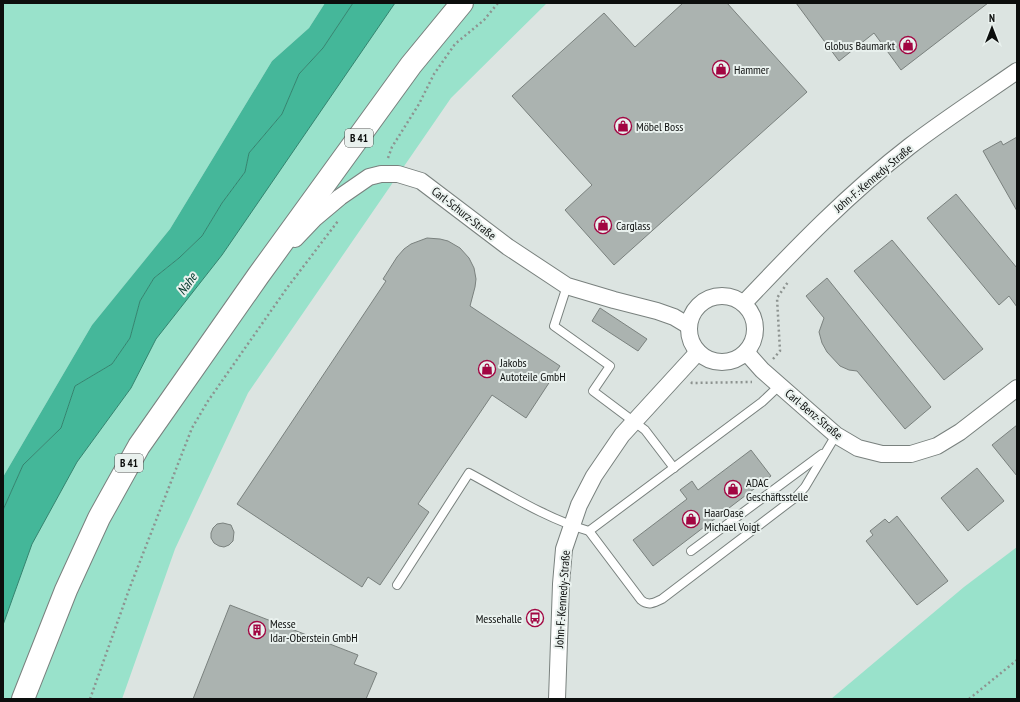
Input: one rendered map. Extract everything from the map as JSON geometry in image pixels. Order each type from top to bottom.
[{"type":"main road","name":"B 41","points":[[23,699],[66,590],[99,518],[139,446],[258,276],[412,65],[462,3]]},
{"type":"street","name":"John-F.-Kennedy-Straße","points":[[744,303],[808,235],[862,185],[910,146],[1017,71]]},
{"type":"street","name":"Carl-Schurz-Straße","points":[[258,276],[315,218],[340,197],[369,177],[381,174],[398,174],[421,181],[508,247],[568,286],[657,311],[688,326]]},
{"type":"street","points":[[716,296],[731,296],[744,303],[752,314],[755,327],[753,341],[746,352],[735,359],[722,362],[709,359],[698,352],[691,340],[688,326],[693,312],[702,301],[716,296]]},
{"type":"street","name":"John-F.-Kennedy-Straße","points":[[556,699],[564,549],[579,505],[594,476],[622,435],[698,352]]},
{"type":"street","name":"Carl-Benz-Straße","points":[[746,352],[762,370],[836,435],[858,448],[882,454],[911,454],[937,446],[960,432],[1017,388]]},
{"type":"lane","points":[[568,286],[554,326],[610,366],[593,391],[635,421],[652,438],[674,468]]},
{"type":"lane","points":[[589,531],[762,402],[780,386]]},
{"type":"lane","points":[[397,585],[469,473],[520,501],[571,526],[589,531],[640,600],[644,603],[653,603],[662,599],[796,497],[805,487],[836,435]]},
{"type":"lane","points":[[691,551],[826,451]]},
{"type":"path","points":[[381,174],[392,147],[419,104],[434,74],[455,44],[484,20],[498,3]]},
{"type":"path","points":[[90,699],[130,587],[192,428],[208,401],[287,288],[340,219]]},
{"type":"path","points":[[681,372],[692,383],[752,382],[780,351],[777,298],[790,280]]},
{"type":"path","points":[[969,699],[1017,660]]},
{"type":"shaded area","points":[[3,3],[325,3],[309,28],[272,61],[170,229],[92,325],[3,477]]},
{"type":"shaded area","points":[[325,3],[353,3],[323,48],[299,74],[282,114],[249,153],[245,172],[222,203],[202,236],[179,258],[154,278],[140,301],[130,338],[112,364],[75,386],[61,428],[23,465],[3,510],[3,477],[92,325],[170,229],[272,61],[309,28]]},
{"type":"shaded area","points":[[395,3],[547,3],[451,98],[248,393],[175,549],[122,699],[3,699],[3,625],[32,544],[77,462],[131,388],[156,339],[222,255]]},
{"type":"shaded area","points":[[1017,547],[1017,699],[831,699],[964,587]]},
{"type":"water","name":"Nahe","points":[[353,3],[395,3],[222,255],[156,339],[131,388],[77,462],[32,544],[3,625],[3,510],[23,465],[61,428],[75,386],[112,364],[130,338],[140,301],[154,278],[179,258],[202,236],[222,203],[245,172],[249,153],[282,114],[299,74],[323,48]]},
{"type":"building","points":[[683,3],[727,3],[807,92],[614,265],[565,210],[592,185],[512,96],[604,13],[635,47]]},
{"type":"building","name":"Globus Baumarkt","points":[[796,3],[988,3],[901,70],[874,33],[839,61]]},
{"type":"building","points":[[1017,137],[1017,211],[983,151],[1001,141],[1003,145]]},
{"type":"building","points":[[956,194],[1017,268],[1017,307],[1009,296],[999,305],[927,218]]},
{"type":"building","points":[[427,238],[448,241],[460,248],[469,258],[474,268],[476,279],[470,306],[560,366],[526,418],[492,395],[418,504],[429,512],[380,585],[368,577],[362,587],[237,504],[386,281],[383,279],[397,257],[411,244]]},
{"type":"building","points":[[892,240],[983,349],[944,380],[854,271]]},
{"type":"building","points":[[827,278],[931,407],[905,429],[857,371],[849,370],[840,366],[827,352],[822,343],[819,332],[824,318],[806,296]]},
{"type":"building","points":[[600,308],[647,339],[638,351],[592,321]]},
{"type":"building","points":[[1017,425],[1017,476],[992,445]]},
{"type":"building","points":[[751,450],[771,476],[653,566],[633,540],[687,499],[680,490],[692,481],[698,490]]},
{"type":"building","points":[[977,468],[1004,501],[968,531],[941,498]]},
{"type":"building","points":[[897,516],[948,581],[917,605],[866,541],[873,535],[870,531],[885,519],[889,523]]},
{"type":"building","points":[[223,523],[231,525],[234,532],[233,541],[224,547],[214,543],[211,538],[213,528],[217,524]]},
{"type":"building","name":"Messe Idar-Oberstein GmbH","points":[[230,605],[358,655],[354,664],[377,673],[366,699],[193,699]]},
{"type":"place","name":"Globus Baumarkt","points":[[908,45]]},
{"type":"place","name":"Hammer","points":[[721,69]]},
{"type":"place","name":"Möbel Boss","points":[[623,126]]},
{"type":"place","name":"Carglass","points":[[603,225]]},
{"type":"place","name":"Jakobs Autoteile GmbH","points":[[487,369]]},
{"type":"place","name":"ADAC Geschäftsstelle","points":[[733,489]]},
{"type":"place","name":"HaarOase Michael Voigt","points":[[691,519]]},
{"type":"place","name":"Messehalle","points":[[535,618]]},
{"type":"place","name":"Messe Idar-Oberstein GmbH","points":[[257,630]]}]
